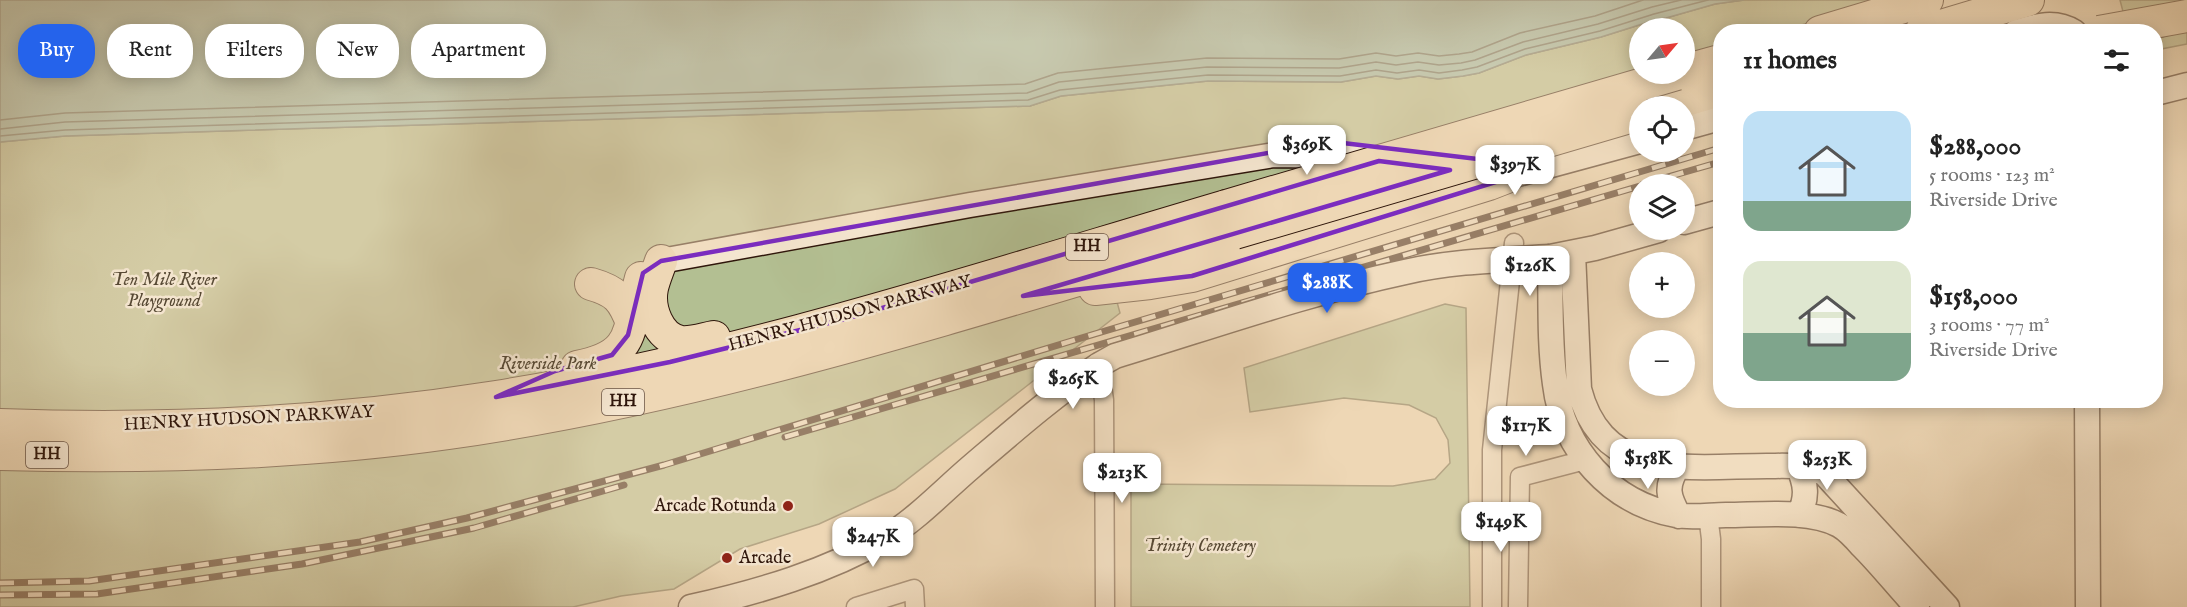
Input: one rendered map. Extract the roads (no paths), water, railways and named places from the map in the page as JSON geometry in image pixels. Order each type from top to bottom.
[{"type":"highway","points":[[1847,24],[1927,0]]},
{"type":"highway","points":[[1948,24],[2028,0]]},
{"type":"highway","points":[[2143,24],[2187,16]]},
{"type":"highway","points":[[1695,68],[1713,63]]},
{"type":"highway","name":"HENRY HUDSON PARKWAY","points":[[0,454],[237,452],[332,446],[448,433],[573,412],[726,378],[806,358],[1023,296],[1231,220],[1646,84]]},
{"type":"highway","points":[[1695,97],[1713,92]]},
{"type":"highway","name":"HENRY HUDSON PARKWAY","points":[[0,425],[150,426],[263,422],[381,413],[496,397],[612,375],[845,319],[1629,117]]},
{"type":"highway","points":[[1023,296],[1125,286],[1192,276],[1507,177]]},
{"type":"highway","points":[[661,261],[652,288],[652,310],[662,330],[669,338],[678,341],[697,341],[760,326],[845,319]]},
{"type":"highway","points":[[496,397],[555,371],[604,360],[623,343],[632,323],[640,280],[648,267],[661,261]]},
{"type":"highway","points":[[591,284],[614,293],[627,309],[632,323]]},
{"type":"main road","points":[[2163,91],[2187,85]]},
{"type":"main road","points":[[1695,126],[1713,120]]},
{"type":"main road","points":[[661,261],[970,205],[1274,155],[1299,147],[1343,143],[1516,167],[1544,167]]},
{"type":"main road","points":[[1274,155],[1342,156],[1507,177],[1629,144]]},
{"type":"main road","points":[[1695,219],[1713,214]]},
{"type":"main road","points":[[691,607],[794,579],[889,536],[1078,379],[1115,356],[1330,291],[1405,272],[1440,265],[1562,255],[1629,238]]},
{"type":"main road","points":[[1562,255],[1577,334],[1582,401],[1594,426],[1612,446],[1623,453],[1649,462],[1678,466],[1798,466],[1819,470],[1947,607]]},
{"type":"main road","points":[[1562,255],[1552,337],[1555,385],[1562,416],[1585,460],[1599,476],[1623,496],[1651,510],[1679,516],[1799,515],[1837,524],[1846,529],[1883,567],[1917,607]]},
{"type":"main road","points":[[2087,408],[2088,607]]},
{"type":"main road","points":[[1678,466],[1671,476],[1669,489],[1672,503],[1679,516]]},
{"type":"main road","points":[[1798,466],[1806,490],[1805,503],[1799,515]]},
{"type":"street","points":[[1492,607],[1492,450],[1514,243]]},
{"type":"street","points":[[1099,365],[1104,400],[1104,607]]},
{"type":"street","points":[[1518,607],[1520,477],[1585,460]]},
{"type":"street","points":[[1708,515],[1711,539],[1711,607]]},
{"type":"street","points":[[856,607],[915,598]]},
{"type":"water","points":[[0,0],[1744,0],[1715,4],[1666,18],[1629,18],[1629,28],[1526,55],[1479,73],[1438,79],[1419,76],[1398,79],[1376,76],[1341,82],[1208,81],[1061,96],[1030,106],[65,136],[0,142]]},
{"type":"railway","points":[[2149,24],[2187,13]]},
{"type":"railway","points":[[2163,34],[2187,27]]},
{"type":"railway","points":[[0,583],[89,581],[360,542],[467,518],[664,465],[1713,150]]},
{"type":"railway","points":[[1678,174],[1713,164]]},
{"type":"railway","points":[[785,437],[1629,189]]},
{"type":"railway","points":[[0,595],[97,594],[302,564],[474,528],[624,485]]},
{"type":"place","name":"Arcade Rotunda","points":[[788,506]]},
{"type":"place","name":"Arcade","points":[[727,558]]},
{"type":"park label","name":"Ten Mile River Playground","points":[[164,290]]},
{"type":"park label","name":"Riverside Park","points":[[548,364]]},
{"type":"park label","name":"Trinity Cemetery","points":[[1200,546]]}]
